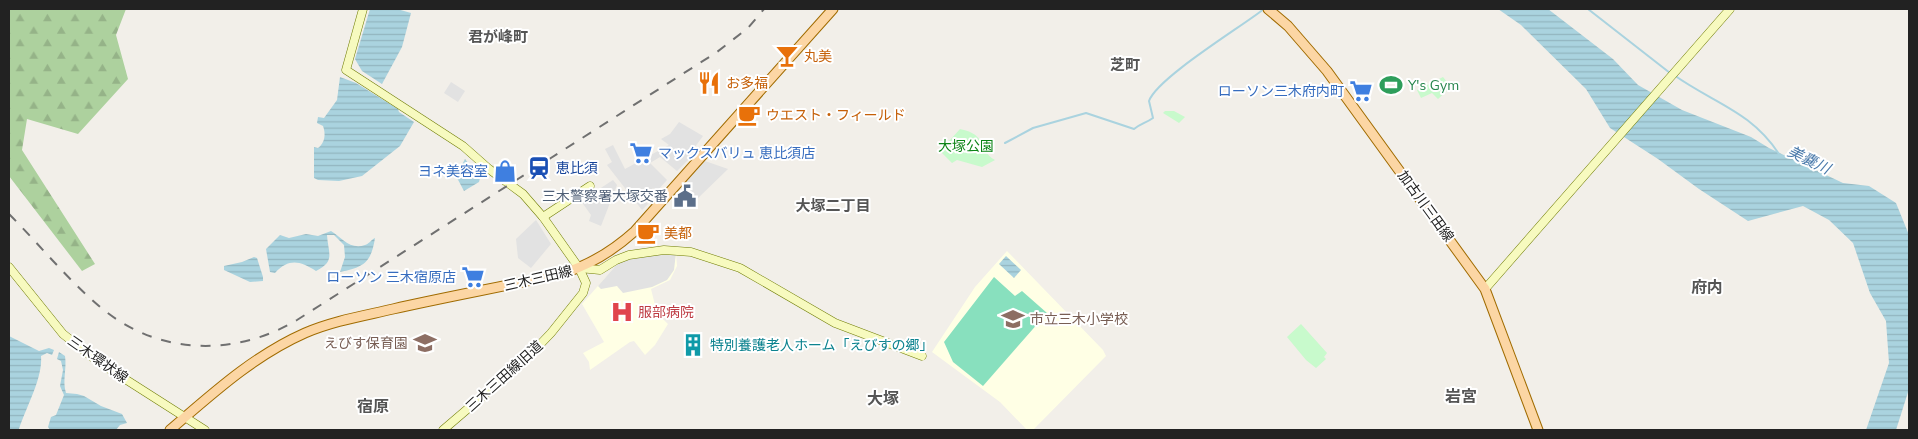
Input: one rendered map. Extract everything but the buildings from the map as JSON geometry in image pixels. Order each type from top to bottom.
[{"type":"main road","name":"三木三田線","points":[[170,430],[246,366],[272,350],[305,334],[364,316],[524,282],[579,268],[612,250],[635,231],[833,9]]},
{"type":"main road","name":"加古川三田線","points":[[1268,9],[1288,26],[1328,71],[1485,290],[1538,430]]},
{"type":"street","points":[[363,9],[346,70],[463,146],[489,169],[523,194],[544,217],[579,268],[600,270],[616,260],[629,255],[664,250],[691,252],[740,268],[835,323],[922,356]]},
{"type":"street","points":[[1485,290],[1730,9]]},
{"type":"street","points":[[544,217],[590,186]]},
{"type":"street","name":"三木環状線","points":[[9,267],[63,334],[100,362],[205,430]]},
{"type":"street","name":"三木三田線旧道","points":[[443,430],[510,374],[561,322],[583,293],[586,283],[579,268]]},
{"type":"shaded area","points":[[451,82],[465,91],[458,102],[444,93]]},
{"type":"shaded area","points":[[679,122],[703,136],[689,155],[691,157],[677,171],[660,157],[650,163],[667,180],[657,191],[653,188],[643,198],[648,204],[642,210],[607,165],[612,162],[605,149],[613,145],[625,169],[669,145],[661,139],[670,134]]},
{"type":"shaded area","points":[[705,161],[728,169],[696,200],[681,188]]},
{"type":"shaded area","points":[[613,180],[617,185],[601,226],[589,221],[591,215],[581,201]]},
{"type":"shaded area","points":[[536,220],[551,244],[531,268],[518,258],[516,239]]},
{"type":"shaded area","name":"市立三木小学校","points":[[1007,251],[1103,350],[1106,356],[1033,430],[1027,430],[1000,402],[932,352],[975,287]]},
{"type":"shaded area","points":[[656,253],[676,253],[674,270],[667,280],[652,287],[623,293],[617,286],[601,289],[598,286],[619,262]]},
{"type":"shaded area","name":"服部病院","points":[[676,253],[677,266],[670,280],[651,289],[656,309],[668,324],[655,345],[645,355],[634,341],[630,342],[590,370],[589,362],[583,353],[604,342],[582,304],[619,262]]},
{"type":"green space","points":[[9,9],[126,9],[116,35],[128,79],[78,134],[27,119],[22,150],[95,264],[82,271],[9,176]]},
{"type":"green space","points":[[1443,77],[1451,87],[1438,99],[1432,93],[1421,98],[1417,90]]},
{"type":"green space","points":[[1165,111],[1174,111],[1185,117],[1179,123],[1163,113]]},
{"type":"green space","name":"大塚公園","points":[[960,129],[975,135],[989,156],[995,160],[982,167],[957,160],[952,163],[940,151]]},
{"type":"green space","points":[[994,277],[1015,296],[1022,291],[1047,313],[983,386],[953,362],[944,342]]},
{"type":"green space","points":[[1301,324],[1327,353],[1324,357],[1326,359],[1316,368],[1306,360],[1287,337]]},
{"type":"water","points":[[370,9],[397,9],[411,13],[402,47],[382,84],[362,71],[355,59]]},
{"type":"water","points":[[1498,9],[1548,9],[1613,59],[1638,85],[1682,110],[1751,137],[1769,148],[1843,183],[1869,186],[1896,203],[1909,235],[1909,389],[1896,430],[1866,430],[1889,363],[1886,321],[1870,293],[1853,243],[1829,220],[1803,206],[1748,221],[1699,189],[1658,159],[1610,128],[1586,89],[1521,25]]},
{"type":"water","points":[[340,77],[356,83],[398,109],[399,112],[414,122],[400,146],[362,176],[339,181],[318,180],[314,178],[314,147],[318,148],[320,146],[325,135],[323,126],[317,123],[318,117],[324,118],[337,100]]},
{"type":"water","points":[[465,159],[480,178],[479,182],[464,191],[456,176]]},
{"type":"water","points":[[331,231],[355,246],[366,244],[375,238],[371,253],[361,266],[340,272],[345,257],[344,245],[334,235],[327,235],[329,260],[316,271],[300,263],[290,263],[275,273],[270,272],[266,249],[280,235],[289,238],[306,234],[318,236]]},
{"type":"water","points":[[1006,256],[1021,270],[1014,278],[999,264]]},
{"type":"water","points":[[254,257],[257,258],[263,281],[250,282],[224,270],[224,266]]},
{"type":"water","points":[[9,336],[39,351],[49,348],[54,350],[52,355],[47,353],[41,356],[37,383],[19,429],[10,430],[9,429]]},
{"type":"water","points":[[59,352],[65,356],[64,384],[66,393],[84,396],[101,406],[122,414],[127,423],[120,425],[116,430],[50,430],[48,427],[51,417],[56,415],[64,395],[60,386],[63,370],[61,361],[57,359]]},
{"type":"waterway","points":[[1005,143],[1033,128],[1086,113],[1134,129],[1153,118],[1149,101],[1155,91],[1167,79],[1264,9]]},
{"type":"waterway","points":[[1588,9],[1670,73]]},
{"type":"waterway","name":"美嚢川","points":[[1674,75],[1744,117],[1768,139],[1779,154]]},
{"type":"railway","points":[[9,214],[75,284],[99,306],[121,322],[145,334],[170,342],[195,346],[247,341],[297,320],[717,52],[748,28],[764,9]]},
{"type":"place","name":"丸美","points":[[787,56]]},
{"type":"place","name":"お多福","points":[[709,83]]},
{"type":"place","name":"Y's Gym","points":[[1391,85]]},
{"type":"place","name":"ローソン三木府内町","points":[[1361,91]]},
{"type":"place","name":"ウエスト・フィールド","points":[[749,115]]},
{"type":"place","name":"マックスバリュ 恵比須店","points":[[641,153]]},
{"type":"place","name":"恵比須","points":[[539,168]]},
{"type":"place","name":"ヨネ美容室","points":[[505,171]]},
{"type":"place","name":"三木警察署大塚交番","points":[[685,196]]},
{"type":"place","name":"美都","points":[[648,233]]},
{"type":"place","name":"ローソン 三木宿原店","points":[[473,277]]},
{"type":"place","name":"服部病院","points":[[622,312]]},
{"type":"place","name":"市立三木小学校","points":[[1013,319]]},
{"type":"place","name":"えびす保育園","points":[[425,343]]},
{"type":"place","name":"特別養護老人ホーム「えびすの郷」","points":[[693,345]]},
{"type":"district","name":"君が峰町","points":[[498,37]]},
{"type":"district","name":"芝町","points":[[1125,65]]},
{"type":"district","name":"大塚二丁目","points":[[833,206]]},
{"type":"district","name":"府内","points":[[1707,287]]},
{"type":"district","name":"岩宮","points":[[1461,396]]},
{"type":"district","name":"大塚","points":[[883,398]]},
{"type":"district","name":"宿原","points":[[373,406]]}]
